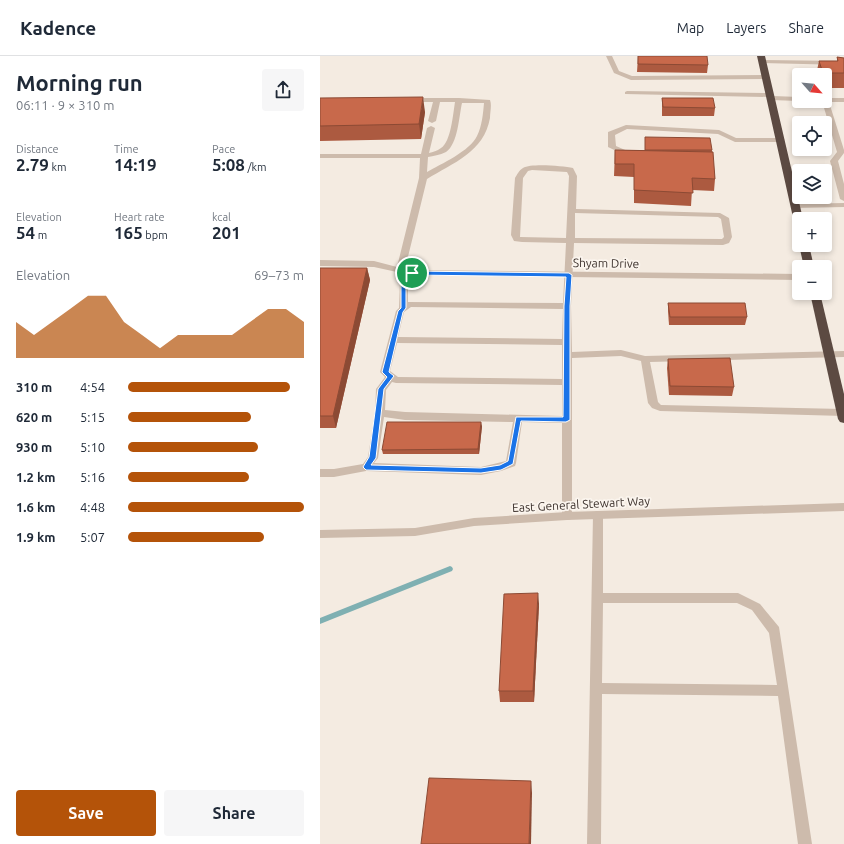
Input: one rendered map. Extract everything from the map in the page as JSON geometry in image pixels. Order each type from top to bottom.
[{"type":"highway","points":[[762,59],[796,212]]},
{"type":"highway","points":[[817,300],[844,415]]},
{"type":"street","points":[[609,56],[616,72],[632,78],[766,77]]},
{"type":"street","points":[[762,59],[844,63]]},
{"type":"street","points":[[627,93],[792,99]]},
{"type":"street","points":[[406,100],[488,101],[485,129],[480,140],[460,157],[424,178]]},
{"type":"street","points":[[400,270],[424,178],[424,156],[436,100]]},
{"type":"street","points":[[320,156],[424,156],[445,148],[450,142],[458,100]]},
{"type":"street","points":[[832,100],[844,100]]},
{"type":"street","points":[[828,108],[841,140],[841,152],[834,161],[844,199]]},
{"type":"street","points":[[637,156],[630,156],[612,147],[611,134],[626,127],[719,132],[735,140],[781,140]]},
{"type":"street","points":[[567,516],[567,306],[570,240],[572,211],[573,176],[570,170],[557,168],[532,168],[526,169],[519,178],[515,230],[517,239],[522,240],[570,240],[723,242],[728,237],[726,218],[720,215],[572,211]]},
{"type":"street","points":[[795,206],[844,205]]},
{"type":"street","name":"Shyam Drive","points":[[320,263],[374,264],[412,273],[792,277]]},
{"type":"street","points":[[403,308],[404,280],[412,273]]},
{"type":"street","points":[[566,382],[396,380],[386,372],[400,311],[409,304],[567,306]]},
{"type":"street","points":[[393,340],[567,342]]},
{"type":"street","points":[[567,355],[621,354],[645,359],[844,354]]},
{"type":"street","points":[[645,359],[655,406],[668,408],[844,415]]},
{"type":"street","points":[[366,467],[373,458],[380,412],[381,389],[391,376]]},
{"type":"street","points":[[380,412],[405,416],[566,420]]},
{"type":"street","points":[[320,473],[334,473],[366,467],[481,470],[501,467],[511,463],[518,419]]},
{"type":"street","name":"East General Stewart Way","points":[[320,534],[415,532],[474,522],[567,516],[844,507]]},
{"type":"street","points":[[594,844],[598,515]]},
{"type":"street","points":[[597,598],[738,598],[756,608],[775,631],[805,844]]},
{"type":"street","points":[[596,688],[783,692]]},
{"type":"building","points":[[638,56],[707,56],[708,65],[638,64]]},
{"type":"building","points":[[837,57],[844,58],[844,73],[832,73],[832,68],[821,68],[819,61],[838,61]]},
{"type":"building","points":[[423,97],[419,124],[320,126],[320,98]]},
{"type":"building","points":[[662,98],[713,98],[715,108],[663,107]]},
{"type":"building","points":[[645,137],[710,138],[712,150],[645,150]]},
{"type":"building","points":[[615,150],[713,152],[715,179],[692,178],[693,193],[634,190],[634,164],[615,164]]},
{"type":"building","points":[[320,268],[367,268],[333,416],[320,416]]},
{"type":"building","points":[[668,303],[745,303],[747,317],[670,317]]},
{"type":"building","points":[[730,358],[734,387],[670,386],[668,359]]},
{"type":"building","points":[[387,422],[481,422],[478,449],[382,450]]},
{"type":"building","points":[[538,593],[533,691],[499,691],[504,594]]},
{"type":"building","points":[[429,778],[531,781],[529,844],[421,844]]},
{"type":"waterway","points":[[320,621],[450,569]]},
{"type":"route","points":[[412,273],[569,275],[567,306],[566,420],[518,419],[511,463],[501,467],[481,470],[366,467],[373,458],[380,412],[381,389],[391,376],[386,372],[400,311],[403,308],[404,280],[412,273]]}]
